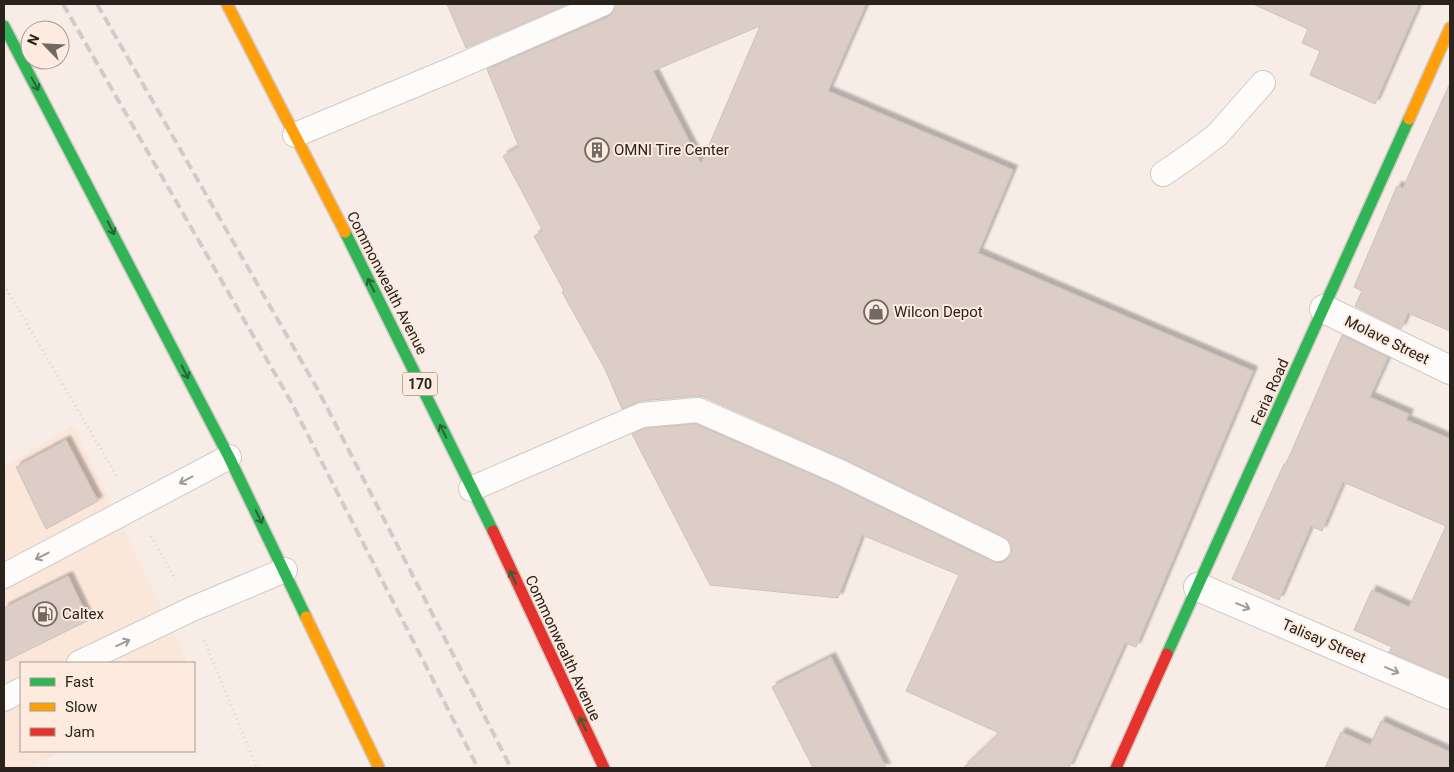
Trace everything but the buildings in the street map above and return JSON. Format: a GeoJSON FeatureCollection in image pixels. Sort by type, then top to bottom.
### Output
{"type":"FeatureCollection","features":[{"type":"Feature","properties":{"kind":"main road","name":"Commonwealth Avenue"},"geometry":{"type":"LineString","coordinates":[[227,4],[385,311],[604,768]]}},
{"type":"Feature","properties":{"kind":"main road"},"geometry":{"type":"LineString","coordinates":[[4,26],[229,457],[379,768]]}},
{"type":"Feature","properties":{"kind":"main road","name":"Feria Road"},"geometry":{"type":"LineString","coordinates":[[1116,768],[1450,28]]}},
{"type":"Feature","properties":{"kind":"street","name":"Molave Street"},"geometry":{"type":"LineString","coordinates":[[1324,309],[1450,370]]}},
{"type":"Feature","properties":{"kind":"street","name":"Talisay Street"},"geometry":{"type":"LineString","coordinates":[[1198,587],[1450,695]]}},
{"type":"Feature","properties":{"kind":"lane"},"geometry":{"type":"LineString","coordinates":[[296,135],[453,70],[602,4]]}},
{"type":"Feature","properties":{"kind":"lane"},"geometry":{"type":"LineString","coordinates":[[1163,174],[1217,135],[1263,83]]}},
{"type":"Feature","properties":{"kind":"lane"},"geometry":{"type":"LineString","coordinates":[[471,489],[642,415],[698,410],[840,472],[998,549]]}},
{"type":"Feature","properties":{"kind":"lane"},"geometry":{"type":"LineString","coordinates":[[4,576],[229,457]]}},
{"type":"Feature","properties":{"kind":"lane"},"geometry":{"type":"LineString","coordinates":[[81,662],[192,609],[285,570]]}},
{"type":"Feature","properties":{"kind":"lane"},"geometry":{"type":"LineString","coordinates":[[4,699],[20,691]]}},
{"type":"Feature","properties":{"kind":"shaded area"},"geometry":{"type":"Polygon","coordinates":[[[73,425],[188,662],[20,662],[20,752],[59,752],[30,768],[4,768],[4,467],[73,425]]]}},
{"type":"Feature","properties":{"kind":"railway"},"geometry":{"type":"LineString","coordinates":[[63,4],[290,400],[478,768]]}},
{"type":"Feature","properties":{"kind":"railway"},"geometry":{"type":"LineString","coordinates":[[97,4],[318,390],[511,768]]}},
{"type":"Feature","properties":{"kind":"traffic: fast"},"geometry":{"type":"LineString","coordinates":[[4,26],[229,457],[306,617]]}},
{"type":"Feature","properties":{"kind":"traffic: fast"},"geometry":{"type":"LineString","coordinates":[[1167,654],[1409,119]]}},
{"type":"Feature","properties":{"kind":"traffic: fast"},"geometry":{"type":"LineString","coordinates":[[345,232],[493,531]]}},
{"type":"Feature","properties":{"kind":"traffic: slow"},"geometry":{"type":"LineString","coordinates":[[227,4],[345,232]]}},
{"type":"Feature","properties":{"kind":"traffic: slow"},"geometry":{"type":"LineString","coordinates":[[1409,119],[1450,28]]}},
{"type":"Feature","properties":{"kind":"traffic: slow"},"geometry":{"type":"LineString","coordinates":[[306,617],[379,768]]}},
{"type":"Feature","properties":{"kind":"traffic: jam"},"geometry":{"type":"LineString","coordinates":[[493,531],[604,768]]}},
{"type":"Feature","properties":{"kind":"traffic: jam"},"geometry":{"type":"LineString","coordinates":[[1116,768],[1167,654]]}},
{"type":"Feature","properties":{"kind":"place","name":"OMNI Tire Center"},"geometry":{"type":"Point","coordinates":[597,150]}},
{"type":"Feature","properties":{"kind":"place","name":"Wilcon Depot"},"geometry":{"type":"Point","coordinates":[876,312]}},
{"type":"Feature","properties":{"kind":"place","name":"Caltex"},"geometry":{"type":"Point","coordinates":[45,614]}}]}
